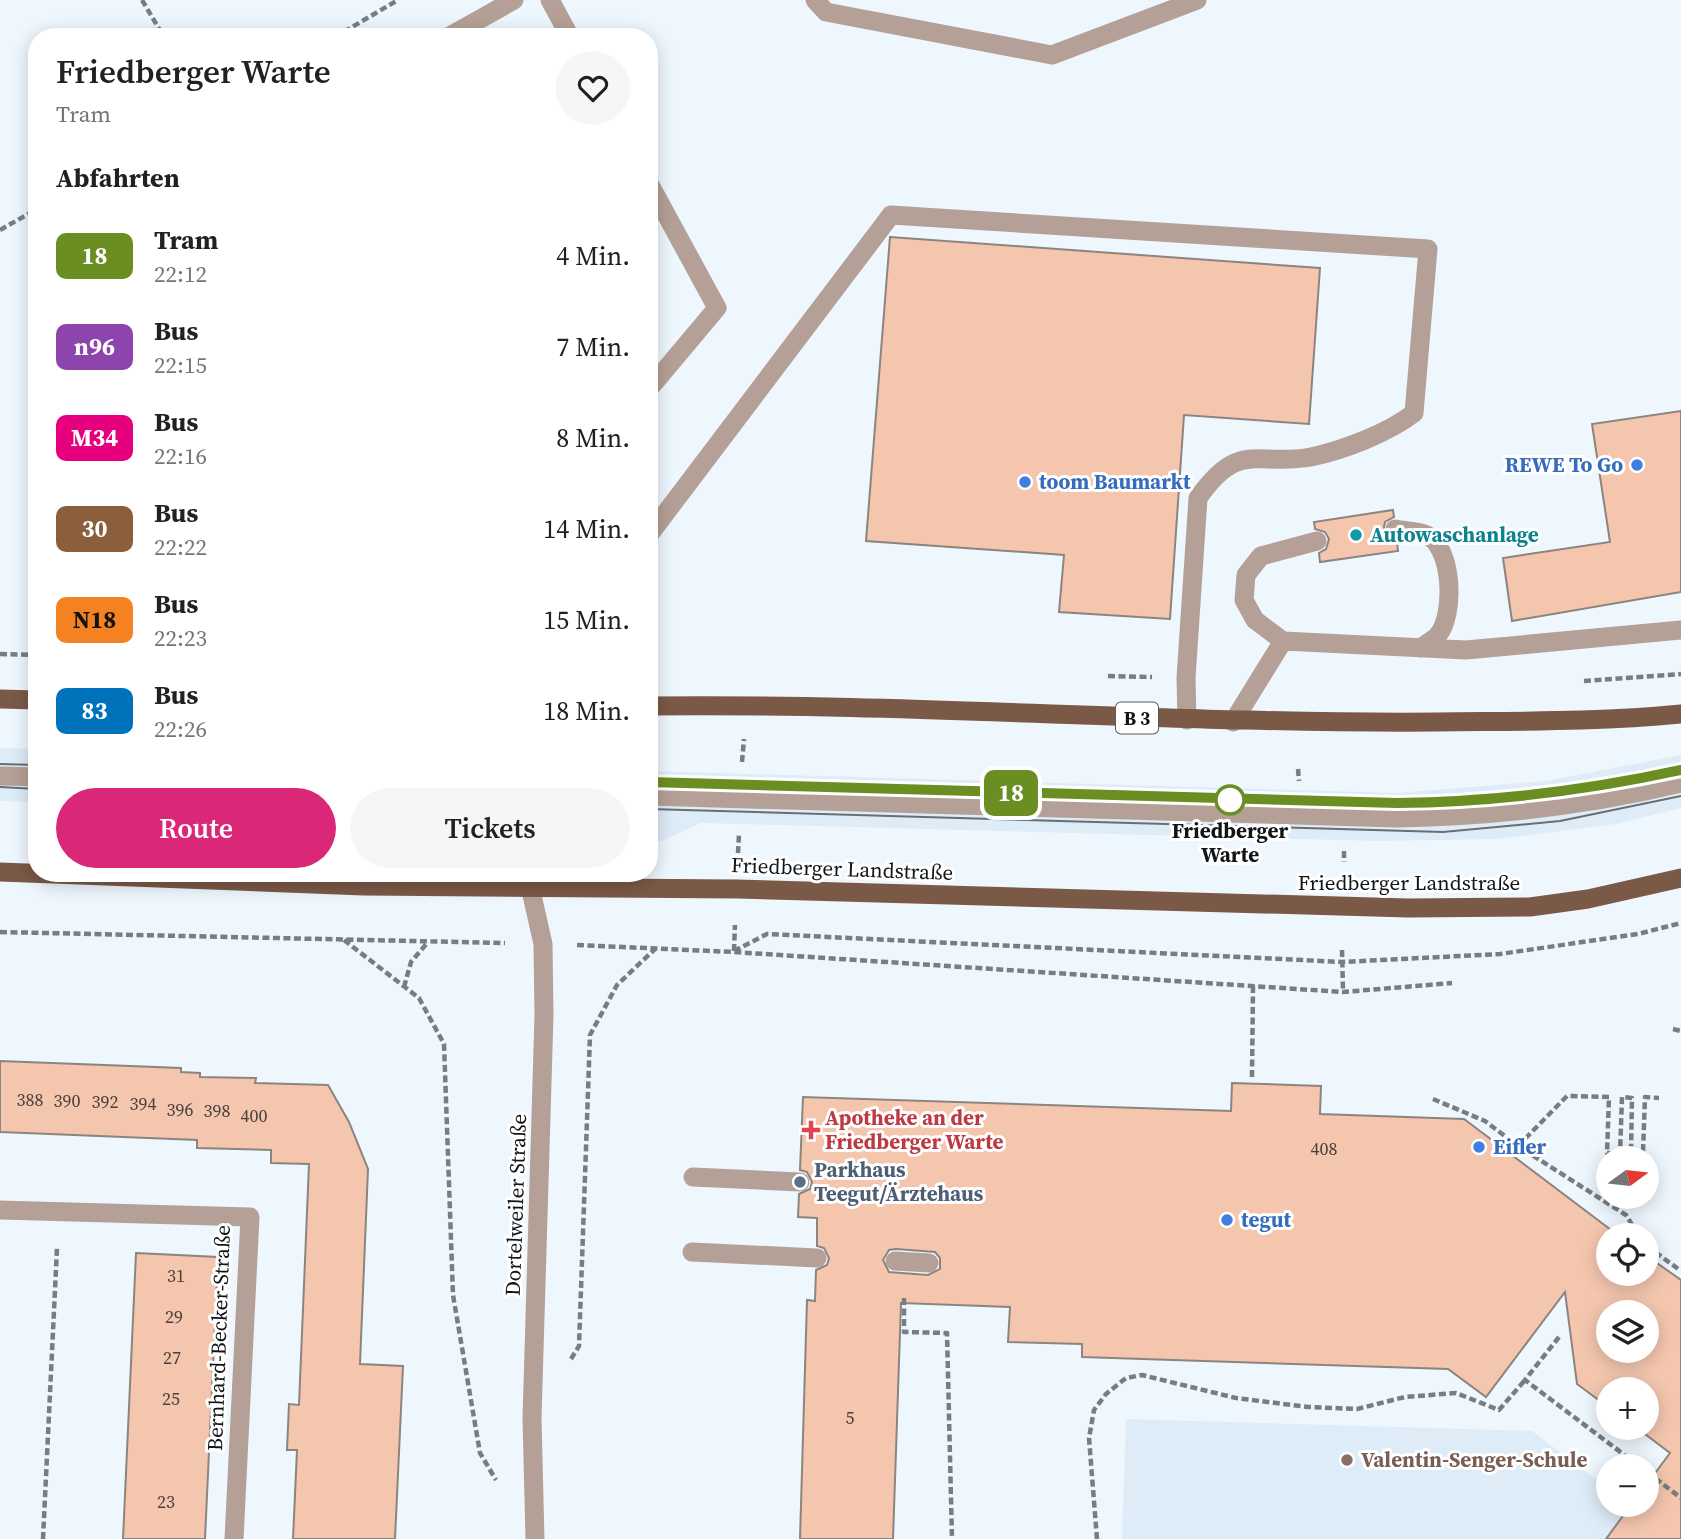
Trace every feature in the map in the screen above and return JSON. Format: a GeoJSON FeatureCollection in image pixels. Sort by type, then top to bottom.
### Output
{"type":"FeatureCollection","features":[{"type":"Feature","properties":{"kind":"main road"},"geometry":{"type":"LineString","coordinates":[[0,699],[28,700]]}},
{"type":"Feature","properties":{"kind":"main road","name":"B 3"},"geometry":{"type":"LineString","coordinates":[[658,706],[745,705],[1233,722],[1624,720],[1681,714]]}},
{"type":"Feature","properties":{"kind":"main road","name":"Friedberger Landstraße"},"geometry":{"type":"LineString","coordinates":[[0,872],[28,873]]}},
{"type":"Feature","properties":{"kind":"main road","name":"Friedberger Landstraße"},"geometry":{"type":"LineString","coordinates":[[580,882],[810,891],[1457,908],[1530,907],[1576,901],[1681,878]]}},
{"type":"Feature","properties":{"kind":"main road","name":"Friedberger Landstraße"},"geometry":{"type":"LineString","coordinates":[[260,882],[364,886],[474,882]]}},
{"type":"Feature","properties":{"kind":"street"},"geometry":{"type":"LineString","coordinates":[[464,28],[514,0]]}},
{"type":"Feature","properties":{"kind":"street"},"geometry":{"type":"LineString","coordinates":[[550,0],[565,28]]}},
{"type":"Feature","properties":{"kind":"street"},"geometry":{"type":"LineString","coordinates":[[815,0],[826,12],[1052,55],[1197,0]]}},
{"type":"Feature","properties":{"kind":"street"},"geometry":{"type":"LineString","coordinates":[[658,200],[717,308],[658,377]]}},
{"type":"Feature","properties":{"kind":"street"},"geometry":{"type":"LineString","coordinates":[[658,523],[891,215],[1428,249],[1414,413],[1393,429],[1311,457],[1244,457],[1213,477],[1198,498],[1186,678],[1187,720]]}},
{"type":"Feature","properties":{"kind":"street"},"geometry":{"type":"LineString","coordinates":[[1395,529],[1428,535],[1442,551],[1448,578],[1448,611],[1438,635],[1420,648]]}},
{"type":"Feature","properties":{"kind":"street"},"geometry":{"type":"LineString","coordinates":[[1317,541],[1261,556],[1246,575],[1244,600],[1255,620],[1283,641],[1466,650],[1681,630]]}},
{"type":"Feature","properties":{"kind":"street"},"geometry":{"type":"LineString","coordinates":[[1233,722],[1283,641]]}},
{"type":"Feature","properties":{"kind":"street"},"geometry":{"type":"LineString","coordinates":[[0,776],[28,777]]}},
{"type":"Feature","properties":{"kind":"street"},"geometry":{"type":"LineString","coordinates":[[658,796],[1397,818],[1497,814],[1558,807],[1681,783]]}},
{"type":"Feature","properties":{"kind":"street","name":"Dortelweiler Straße"},"geometry":{"type":"LineString","coordinates":[[529,882],[543,944],[544,1015],[532,1418],[535,1539]]}},
{"type":"Feature","properties":{"kind":"street"},"geometry":{"type":"LineString","coordinates":[[693,1177],[800,1182]]}},
{"type":"Feature","properties":{"kind":"street","name":"Bernhard-Becker-Straße"},"geometry":{"type":"LineString","coordinates":[[0,1210],[250,1217],[234,1539]]}},
{"type":"Feature","properties":{"kind":"street"},"geometry":{"type":"LineString","coordinates":[[692,1252],[817,1258]]}},
{"type":"Feature","properties":{"kind":"street"},"geometry":{"type":"LineString","coordinates":[[899,1261],[929,1263]]}},
{"type":"Feature","properties":{"kind":"path"},"geometry":{"type":"LineString","coordinates":[[142,0],[159,28]]}},
{"type":"Feature","properties":{"kind":"path"},"geometry":{"type":"LineString","coordinates":[[350,28],[398,0]]}},
{"type":"Feature","properties":{"kind":"path"},"geometry":{"type":"LineString","coordinates":[[0,230],[28,214]]}},
{"type":"Feature","properties":{"kind":"path"},"geometry":{"type":"LineString","coordinates":[[0,654],[28,655]]}},
{"type":"Feature","properties":{"kind":"path"},"geometry":{"type":"LineString","coordinates":[[734,952],[735,918]]}},
{"type":"Feature","properties":{"kind":"path"},"geometry":{"type":"LineString","coordinates":[[734,952],[768,934],[1342,962],[1500,954],[1638,934],[1681,923]]}},
{"type":"Feature","properties":{"kind":"path"},"geometry":{"type":"LineString","coordinates":[[0,932],[429,942],[411,962],[404,987]]}},
{"type":"Feature","properties":{"kind":"path"},"geometry":{"type":"LineString","coordinates":[[344,940],[419,998],[444,1044],[453,1295],[480,1452],[498,1485]]}},
{"type":"Feature","properties":{"kind":"path"},"geometry":{"type":"LineString","coordinates":[[566,1367],[579,1346],[590,1035],[617,985],[655,948]]}},
{"type":"Feature","properties":{"kind":"path"},"geometry":{"type":"LineString","coordinates":[[1342,950],[1343,992]]}},
{"type":"Feature","properties":{"kind":"path"},"geometry":{"type":"LineString","coordinates":[[734,952],[1343,992],[1452,983]]}},
{"type":"Feature","properties":{"kind":"path"},"geometry":{"type":"LineString","coordinates":[[1252,1077],[1253,986]]}},
{"type":"Feature","properties":{"kind":"path"},"geometry":{"type":"LineString","coordinates":[[1673,1029],[1681,1031]]}},
{"type":"Feature","properties":{"kind":"path"},"geometry":{"type":"LineString","coordinates":[[1518,1146],[1567,1096],[1609,1097],[1608,1153],[1620,1154],[1622,1097],[1632,1098],[1631,1152],[1643,1152],[1645,1097],[1659,1098]]}},
{"type":"Feature","properties":{"kind":"path"},"geometry":{"type":"LineString","coordinates":[[1433,1099],[1485,1121],[1518,1146],[1626,1215],[1631,1223]]}},
{"type":"Feature","properties":{"kind":"path"},"geometry":{"type":"LineString","coordinates":[[43,1539],[58,1212]]}},
{"type":"Feature","properties":{"kind":"path"},"geometry":{"type":"LineString","coordinates":[[1659,1254],[1681,1271]]}},
{"type":"Feature","properties":{"kind":"path"},"geometry":{"type":"LineString","coordinates":[[899,1261],[904,1332],[947,1333],[952,1539]]}},
{"type":"Feature","properties":{"kind":"path"},"geometry":{"type":"LineString","coordinates":[[1097,1539],[1089,1446],[1090,1422],[1094,1410],[1126,1378],[1142,1375],[1236,1398],[1332,1409],[1357,1409],[1405,1397],[1456,1392],[1499,1410],[1559,1337]]}},
{"type":"Feature","properties":{"kind":"path"},"geometry":{"type":"LineString","coordinates":[[1525,1380],[1623,1454]]}},
{"type":"Feature","properties":{"kind":"path"},"geometry":{"type":"LineString","coordinates":[[1659,1481],[1681,1498]]}},
{"type":"Feature","properties":{"kind":"shaded area"},"geometry":{"type":"Polygon","coordinates":[[[0,748],[28,749],[28,802],[0,801],[0,748]]]}},
{"type":"Feature","properties":{"kind":"shaded area"},"geometry":{"type":"Polygon","coordinates":[[[1681,755],[1681,808],[1616,824],[1498,839],[1377,841],[701,823],[658,841],[658,771],[1397,793],[1546,781],[1681,755]]]}},
{"type":"Feature","properties":{"kind":"shaded area","name":"Valentin-Senger-Schule"},"geometry":{"type":"Polygon","coordinates":[[[1126,1419],[1532,1431],[1596,1479],[1596,1517],[1646,1517],[1676,1539],[1122,1539],[1126,1419]]]}},
{"type":"Feature","properties":{"kind":"building","name":"toom Baumarkt"},"geometry":{"type":"Polygon","coordinates":[[[890,237],[1320,268],[1309,424],[1184,415],[1170,619],[1059,612],[1064,555],[866,541],[890,237]]]}},
{"type":"Feature","properties":{"kind":"building"},"geometry":{"type":"Polygon","coordinates":[[[1681,411],[1681,592],[1512,621],[1503,558],[1610,542],[1592,424],[1681,411]]]}},
{"type":"Feature","properties":{"kind":"building","name":"Autowaschanlage"},"geometry":{"type":"Polygon","coordinates":[[[1393,510],[1394,517],[1385,522],[1383,533],[1388,539],[1397,542],[1398,551],[1320,562],[1319,553],[1326,549],[1329,539],[1325,532],[1315,529],[1314,522],[1393,510]]]}},
{"type":"Feature","properties":{"kind":"building"},"geometry":{"type":"Polygon","coordinates":[[[0,1061],[181,1068],[181,1072],[200,1073],[200,1077],[256,1078],[255,1083],[328,1085],[349,1122],[368,1169],[360,1364],[403,1366],[395,1539],[293,1539],[297,1450],[287,1450],[289,1404],[299,1405],[309,1164],[271,1163],[271,1150],[197,1148],[197,1140],[0,1132],[0,1061]]]}},
{"type":"Feature","properties":{"kind":"building"},"geometry":{"type":"Polygon","coordinates":[[[1232,1083],[1321,1086],[1320,1114],[1464,1119],[1602,1223],[1596,1223],[1596,1286],[1659,1286],[1659,1264],[1681,1280],[1681,1539],[1606,1539],[1622,1517],[1659,1517],[1659,1468],[1670,1453],[1653,1440],[1659,1440],[1659,1377],[1596,1377],[1596,1398],[1577,1384],[1565,1292],[1486,1397],[1448,1369],[1082,1357],[1082,1344],[1008,1342],[1010,1307],[901,1303],[893,1539],[800,1539],[807,1300],[815,1301],[816,1270],[827,1265],[829,1258],[824,1248],[817,1246],[817,1218],[798,1217],[799,1194],[810,1189],[812,1182],[807,1172],[800,1170],[803,1097],[1231,1111],[1232,1083]],[[889,1250],[883,1260],[889,1272],[928,1275],[940,1269],[940,1258],[935,1252],[889,1250]]]}},
{"type":"Feature","properties":{"kind":"building"},"geometry":{"type":"Polygon","coordinates":[[[136,1253],[218,1257],[205,1539],[123,1539],[136,1253]]]}},
{"type":"Feature","properties":{"kind":"tram line"},"geometry":{"type":"LineString","coordinates":[[0,764],[28,765]]}},
{"type":"Feature","properties":{"kind":"tram line"},"geometry":{"type":"LineString","coordinates":[[658,782],[1397,803],[1540,794],[1681,770]]}},
{"type":"Feature","properties":{"kind":"tram line","name":"18"},"geometry":{"type":"LineString","coordinates":[[658,782],[1325,803],[1443,803],[1555,795],[1681,770]]}},
{"type":"Feature","properties":{"kind":"tram line"},"geometry":{"type":"LineString","coordinates":[[0,787],[28,789]]}},
{"type":"Feature","properties":{"kind":"tram line"},"geometry":{"type":"LineString","coordinates":[[658,809],[1443,832],[1560,821],[1681,796]]}},
{"type":"Feature","properties":{"kind":"place","name":"REWE To Go"},"geometry":{"type":"Point","coordinates":[1637,465]}},
{"type":"Feature","properties":{"kind":"place","name":"toom Baumarkt"},"geometry":{"type":"Point","coordinates":[1025,482]}},
{"type":"Feature","properties":{"kind":"place","name":"Autowaschanlage"},"geometry":{"type":"Point","coordinates":[1356,535]}},
{"type":"Feature","properties":{"kind":"place","name":"Friedberger Warte"},"geometry":{"type":"Point","coordinates":[1230,800]}},
{"type":"Feature","properties":{"kind":"place","name":"Apotheke an der Friedberger Warte"},"geometry":{"type":"Point","coordinates":[811,1130]}},
{"type":"Feature","properties":{"kind":"place","name":"Eifler"},"geometry":{"type":"Point","coordinates":[1479,1147]}},
{"type":"Feature","properties":{"kind":"place","name":"Parkhaus Teegut/Ärztehaus"},"geometry":{"type":"Point","coordinates":[800,1182]}},
{"type":"Feature","properties":{"kind":"place","name":"tegut"},"geometry":{"type":"Point","coordinates":[1227,1220]}},
{"type":"Feature","properties":{"kind":"place","name":"Valentin-Senger-Schule"},"geometry":{"type":"Point","coordinates":[1347,1460]}}]}
